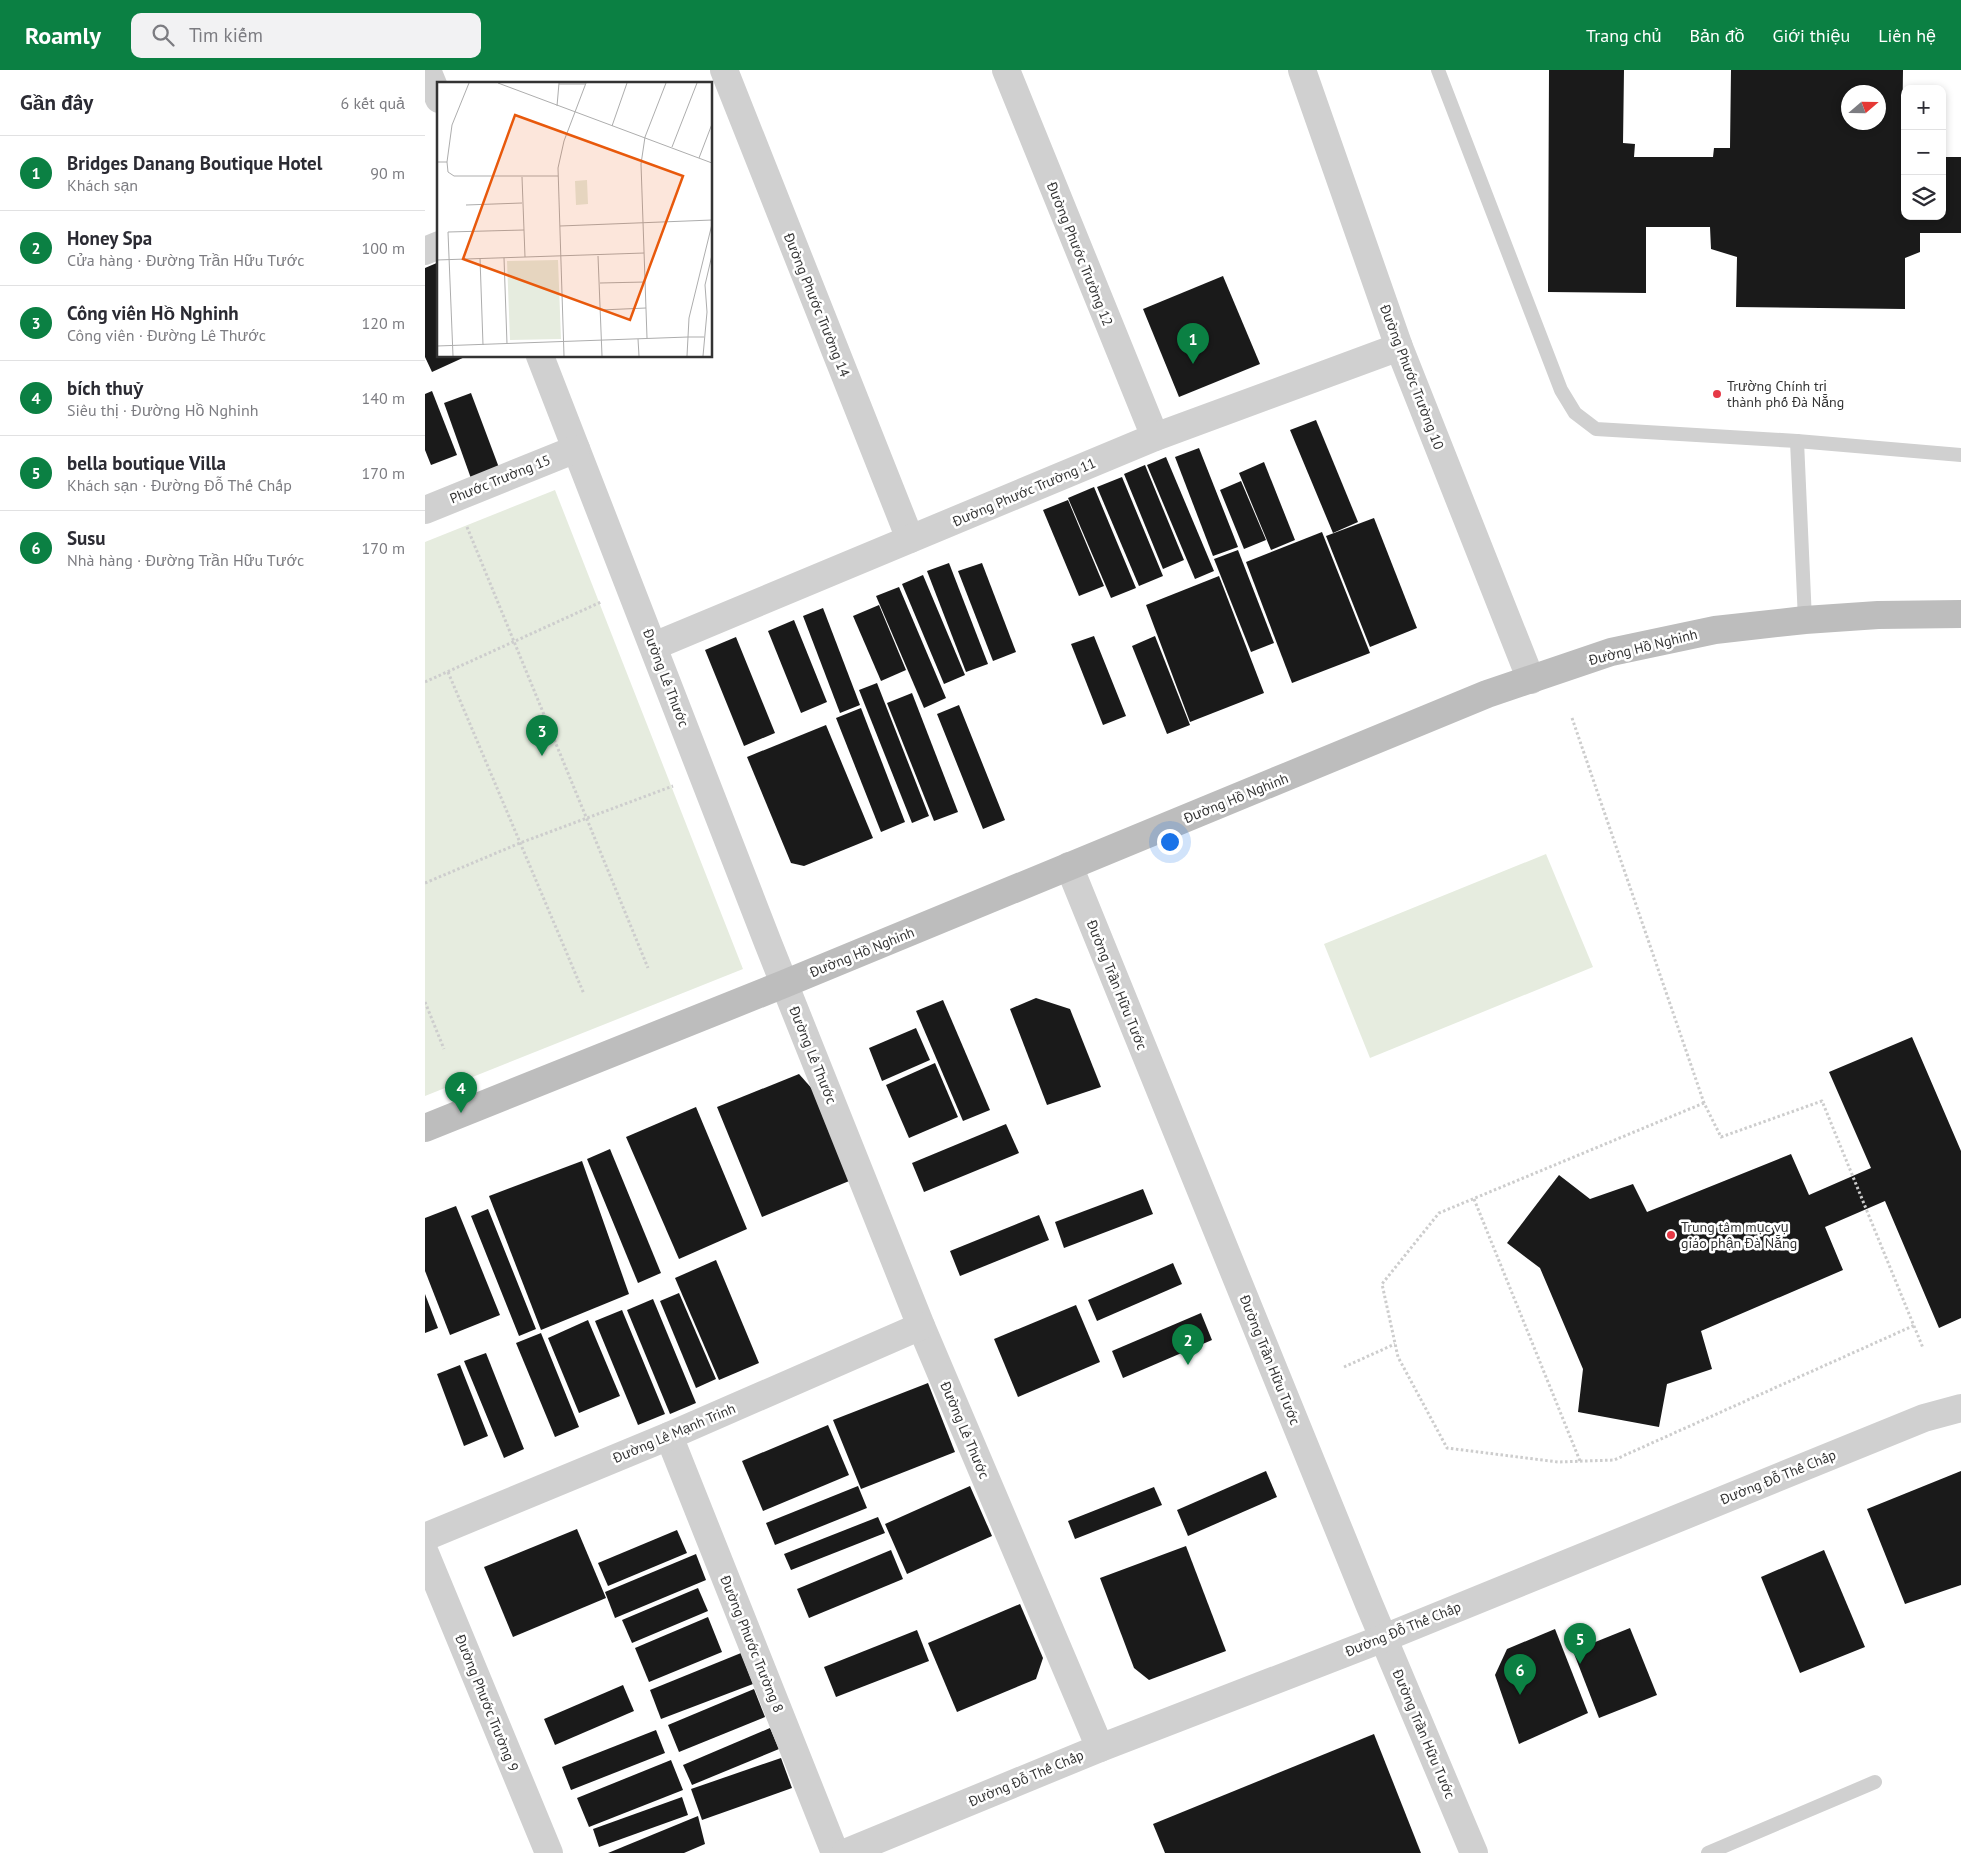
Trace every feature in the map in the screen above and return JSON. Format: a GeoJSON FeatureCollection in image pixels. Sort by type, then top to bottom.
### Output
{"type":"FeatureCollection","features":[{"type":"Feature","properties":{"kind":"street"},"geometry":{"type":"LineString","coordinates":[[427,70],[437,94]]}},
{"type":"Feature","properties":{"kind":"street","name":"Đường Phước Trường 14"},"geometry":{"type":"LineString","coordinates":[[723,70],[910,539]]}},
{"type":"Feature","properties":{"kind":"street","name":"Đường Phước Trường 12"},"geometry":{"type":"LineString","coordinates":[[1006,70],[1155,437]]}},
{"type":"Feature","properties":{"kind":"street","name":"Đường Phước Trường 10"},"geometry":{"type":"LineString","coordinates":[[1303,70],[1399,348],[1531,680]]}},
{"type":"Feature","properties":{"kind":"street"},"geometry":{"type":"LineString","coordinates":[[425,251],[437,247]]}},
{"type":"Feature","properties":{"kind":"street","name":"Đường Phước Trường 11"},"geometry":{"type":"LineString","coordinates":[[654,646],[1155,437],[1399,348]]}},
{"type":"Feature","properties":{"kind":"street","name":"Đường Lê Thước"},"geometry":{"type":"LineString","coordinates":[[542,358],[784,984],[921,1326],[1100,1748]]}},
{"type":"Feature","properties":{"kind":"street","name":"Phước Trường 15"},"geometry":{"type":"LineString","coordinates":[[425,510],[576,449]]}},
{"type":"Feature","properties":{"kind":"street","name":"Đường Hồ Nghinh"},"geometry":{"type":"LineString","coordinates":[[425,1128],[784,984],[1487,694],[1611,652],[1715,630],[1805,620],[1878,615],[1961,614]]}},
{"type":"Feature","properties":{"kind":"street","name":"Đường Trần Hữu Tước"},"geometry":{"type":"LineString","coordinates":[[1069,866],[1384,1638],[1474,1853]]}},
{"type":"Feature","properties":{"kind":"street","name":"Đường Lê Mạnh Trinh"},"geometry":{"type":"LineString","coordinates":[[425,1537],[669,1436],[921,1326]]}},
{"type":"Feature","properties":{"kind":"street","name":"Đường Đỗ Thế Chấp"},"geometry":{"type":"LineString","coordinates":[[845,1853],[1100,1748],[1384,1638],[1923,1418],[1961,1408]]}},
{"type":"Feature","properties":{"kind":"street","name":"Đường Phước Trường 8"},"geometry":{"type":"LineString","coordinates":[[669,1436],[835,1853]]}},
{"type":"Feature","properties":{"kind":"street","name":"Đường Phước Trường 9"},"geometry":{"type":"LineString","coordinates":[[425,1552],[549,1853]]}},
{"type":"Feature","properties":{"kind":"lane"},"geometry":{"type":"LineString","coordinates":[[1438,70],[1561,390],[1575,413],[1596,429],[1797,441],[1961,455]]}},
{"type":"Feature","properties":{"kind":"lane"},"geometry":{"type":"LineString","coordinates":[[1797,441],[1805,620]]}},
{"type":"Feature","properties":{"kind":"lane"},"geometry":{"type":"LineString","coordinates":[[1707,1853],[1875,1782]]}},
{"type":"Feature","properties":{"kind":"path"},"geometry":{"type":"LineString","coordinates":[[455,498],[648,968]]}},
{"type":"Feature","properties":{"kind":"path"},"geometry":{"type":"LineString","coordinates":[[425,682],[606,599]]}},
{"type":"Feature","properties":{"kind":"path"},"geometry":{"type":"LineString","coordinates":[[448,672],[584,994]]}},
{"type":"Feature","properties":{"kind":"path"},"geometry":{"type":"LineString","coordinates":[[1572,718],[1704,1104],[1721,1137],[1822,1101],[1923,1348]]}},
{"type":"Feature","properties":{"kind":"path"},"geometry":{"type":"LineString","coordinates":[[425,883],[520,843],[681,784]]}},
{"type":"Feature","properties":{"kind":"path"},"geometry":{"type":"LineString","coordinates":[[425,1002],[444,1049]]}},
{"type":"Feature","properties":{"kind":"path"},"geometry":{"type":"LineString","coordinates":[[1704,1104],[1439,1213],[1382,1284],[1398,1357],[1447,1448],[1558,1462],[1614,1460],[1915,1325]]}},
{"type":"Feature","properties":{"kind":"path"},"geometry":{"type":"LineString","coordinates":[[1474,1199],[1580,1461]]}},
{"type":"Feature","properties":{"kind":"path"},"geometry":{"type":"LineString","coordinates":[[1344,1367],[1395,1344]]}},
{"type":"Feature","properties":{"kind":"shaded area"},"geometry":{"type":"Polygon","coordinates":[[[555,490],[743,969],[425,1096],[425,542],[555,490]]]}},
{"type":"Feature","properties":{"kind":"shaded area"},"geometry":{"type":"Polygon","coordinates":[[[1546,854],[1593,967],[1370,1058],[1324,944],[1546,854]]]}},
{"type":"Feature","properties":{"kind":"building"},"geometry":{"type":"Polygon","coordinates":[[[1549,70],[1624,70],[1623,143],[1635,144],[1634,157],[1713,157],[1714,148],[1730,148],[1731,70],[1903,70],[1903,85],[1901,85],[1901,220],[1946,220],[1946,157],[1961,157],[1961,233],[1920,233],[1920,252],[1905,258],[1905,309],[1736,307],[1737,257],[1711,249],[1710,227],[1646,227],[1646,293],[1548,292],[1549,70]]]}},
{"type":"Feature","properties":{"kind":"building"},"geometry":{"type":"Polygon","coordinates":[[[437,263],[437,358],[463,358],[432,372],[425,357],[425,268],[437,263]]]}},
{"type":"Feature","properties":{"kind":"building"},"geometry":{"type":"Polygon","coordinates":[[[1223,276],[1260,364],[1179,397],[1143,309],[1223,276]]]}},
{"type":"Feature","properties":{"kind":"building"},"geometry":{"type":"Polygon","coordinates":[[[432,391],[457,455],[431,465],[425,450],[425,394],[432,391]]]}},
{"type":"Feature","properties":{"kind":"building"},"geometry":{"type":"Polygon","coordinates":[[[471,393],[501,473],[473,484],[444,403],[471,393]]]}},
{"type":"Feature","properties":{"kind":"building"},"geometry":{"type":"Polygon","coordinates":[[[1316,420],[1358,522],[1333,533],[1290,430],[1316,420]]]}},
{"type":"Feature","properties":{"kind":"building"},"geometry":{"type":"Polygon","coordinates":[[[1199,448],[1238,547],[1213,556],[1175,457],[1199,448]]]}},
{"type":"Feature","properties":{"kind":"building"},"geometry":{"type":"Polygon","coordinates":[[[1166,457],[1214,571],[1195,579],[1147,465],[1166,457]]]}},
{"type":"Feature","properties":{"kind":"building"},"geometry":{"type":"Polygon","coordinates":[[[1264,462],[1295,540],[1271,550],[1239,473],[1264,462]]]}},
{"type":"Feature","properties":{"kind":"building"},"geometry":{"type":"Polygon","coordinates":[[[1145,465],[1184,560],[1163,569],[1124,474],[1145,465]]]}},
{"type":"Feature","properties":{"kind":"building"},"geometry":{"type":"Polygon","coordinates":[[[1122,477],[1163,576],[1139,586],[1097,487],[1122,477]]]}},
{"type":"Feature","properties":{"kind":"building"},"geometry":{"type":"Polygon","coordinates":[[[1241,481],[1266,540],[1244,549],[1220,490],[1241,481]]]}},
{"type":"Feature","properties":{"kind":"building"},"geometry":{"type":"Polygon","coordinates":[[[1094,487],[1136,588],[1111,598],[1068,498],[1094,487]]]}},
{"type":"Feature","properties":{"kind":"building"},"geometry":{"type":"Polygon","coordinates":[[[1068,500],[1104,586],[1079,596],[1043,510],[1068,500]]]}},
{"type":"Feature","properties":{"kind":"building"},"geometry":{"type":"Polygon","coordinates":[[[1374,518],[1417,628],[1370,647],[1326,536],[1374,518]]]}},
{"type":"Feature","properties":{"kind":"building"},"geometry":{"type":"Polygon","coordinates":[[[1322,532],[1370,653],[1292,683],[1246,562],[1322,532]]]}},
{"type":"Feature","properties":{"kind":"building"},"geometry":{"type":"Polygon","coordinates":[[[1238,550],[1274,643],[1251,652],[1214,559],[1238,550]]]}},
{"type":"Feature","properties":{"kind":"building"},"geometry":{"type":"Polygon","coordinates":[[[949,563],[988,664],[966,672],[927,571],[949,563]]]}},
{"type":"Feature","properties":{"kind":"building"},"geometry":{"type":"Polygon","coordinates":[[[982,563],[1016,652],[993,661],[958,571],[982,563]]]}},
{"type":"Feature","properties":{"kind":"building"},"geometry":{"type":"Polygon","coordinates":[[[923,575],[965,675],[944,684],[902,584],[923,575]]]}},
{"type":"Feature","properties":{"kind":"building"},"geometry":{"type":"Polygon","coordinates":[[[1219,576],[1264,693],[1190,722],[1146,605],[1219,576]]]}},
{"type":"Feature","properties":{"kind":"building"},"geometry":{"type":"Polygon","coordinates":[[[899,587],[946,698],[924,708],[876,596],[899,587]]]}},
{"type":"Feature","properties":{"kind":"building"},"geometry":{"type":"Polygon","coordinates":[[[879,605],[906,670],[881,681],[853,616],[879,605]]]}},
{"type":"Feature","properties":{"kind":"building"},"geometry":{"type":"Polygon","coordinates":[[[823,608],[860,705],[840,713],[803,616],[823,608]]]}},
{"type":"Feature","properties":{"kind":"building"},"geometry":{"type":"Polygon","coordinates":[[[794,620],[827,702],[801,713],[768,631],[794,620]]]}},
{"type":"Feature","properties":{"kind":"building"},"geometry":{"type":"Polygon","coordinates":[[[1094,636],[1126,716],[1103,725],[1071,644],[1094,636]]]}},
{"type":"Feature","properties":{"kind":"building"},"geometry":{"type":"Polygon","coordinates":[[[1155,636],[1190,725],[1167,734],[1132,646],[1155,636]]]}},
{"type":"Feature","properties":{"kind":"building"},"geometry":{"type":"Polygon","coordinates":[[[736,637],[775,733],[744,746],[705,650],[736,637]]]}},
{"type":"Feature","properties":{"kind":"building"},"geometry":{"type":"Polygon","coordinates":[[[877,683],[929,816],[912,823],[859,690],[877,683]]]}},
{"type":"Feature","properties":{"kind":"building"},"geometry":{"type":"Polygon","coordinates":[[[912,693],[958,812],[934,821],[887,703],[912,693]]]}},
{"type":"Feature","properties":{"kind":"building"},"geometry":{"type":"Polygon","coordinates":[[[959,705],[1005,820],[983,829],[937,714],[959,705]]]}},
{"type":"Feature","properties":{"kind":"building"},"geometry":{"type":"Polygon","coordinates":[[[861,708],[905,822],[881,832],[836,718],[861,708]]]}},
{"type":"Feature","properties":{"kind":"building"},"geometry":{"type":"Polygon","coordinates":[[[826,725],[873,838],[804,866],[791,863],[747,757],[826,725]]]}},
{"type":"Feature","properties":{"kind":"building"},"geometry":{"type":"Polygon","coordinates":[[[1036,998],[1070,1009],[1101,1087],[1047,1105],[1010,1009],[1036,998]]]}},
{"type":"Feature","properties":{"kind":"building"},"geometry":{"type":"Polygon","coordinates":[[[943,1000],[990,1110],[963,1121],[916,1011],[943,1000]]]}},
{"type":"Feature","properties":{"kind":"building"},"geometry":{"type":"Polygon","coordinates":[[[916,1028],[930,1060],[882,1081],[869,1048],[916,1028]]]}},
{"type":"Feature","properties":{"kind":"building","name":"Trung tâm mục vụ giáo phận Đà Nẵng"},"geometry":{"type":"Polygon","coordinates":[[[1912,1037],[1961,1151],[1961,1318],[1939,1328],[1885,1201],[1825,1227],[1843,1270],[1701,1331],[1712,1369],[1667,1384],[1659,1427],[1578,1412],[1583,1369],[1540,1268],[1507,1243],[1559,1175],[1590,1199],[1633,1184],[1647,1212],[1791,1154],[1809,1195],[1871,1168],[1829,1072],[1912,1037]]]}},
{"type":"Feature","properties":{"kind":"building"},"geometry":{"type":"Polygon","coordinates":[[[935,1063],[958,1117],[909,1138],[886,1085],[935,1063]]]}},
{"type":"Feature","properties":{"kind":"building"},"geometry":{"type":"Polygon","coordinates":[[[799,1074],[822,1100],[854,1179],[762,1217],[717,1107],[799,1074]]]}},
{"type":"Feature","properties":{"kind":"building"},"geometry":{"type":"Polygon","coordinates":[[[696,1107],[747,1229],[679,1259],[626,1137],[696,1107]]]}},
{"type":"Feature","properties":{"kind":"building"},"geometry":{"type":"Polygon","coordinates":[[[1006,1124],[1019,1153],[924,1192],[912,1163],[1006,1124]]]}},
{"type":"Feature","properties":{"kind":"building"},"geometry":{"type":"Polygon","coordinates":[[[610,1149],[661,1273],[638,1283],[587,1159],[610,1149]]]}},
{"type":"Feature","properties":{"kind":"building"},"geometry":{"type":"Polygon","coordinates":[[[582,1161],[629,1294],[541,1330],[489,1196],[582,1161]]]}},
{"type":"Feature","properties":{"kind":"building"},"geometry":{"type":"Polygon","coordinates":[[[1143,1189],[1153,1214],[1064,1248],[1055,1222],[1143,1189]]]}},
{"type":"Feature","properties":{"kind":"building"},"geometry":{"type":"Polygon","coordinates":[[[456,1206],[500,1315],[450,1335],[425,1271],[425,1218],[456,1206]]]}},
{"type":"Feature","properties":{"kind":"building"},"geometry":{"type":"Polygon","coordinates":[[[488,1209],[536,1329],[519,1336],[471,1216],[488,1209]]]}},
{"type":"Feature","properties":{"kind":"building"},"geometry":{"type":"Polygon","coordinates":[[[1039,1215],[1049,1240],[960,1276],[950,1251],[1039,1215]]]}},
{"type":"Feature","properties":{"kind":"building"},"geometry":{"type":"Polygon","coordinates":[[[716,1260],[759,1363],[719,1380],[675,1278],[716,1260]]]}},
{"type":"Feature","properties":{"kind":"building"},"geometry":{"type":"Polygon","coordinates":[[[1173,1263],[1182,1284],[1097,1321],[1088,1300],[1173,1263]]]}},
{"type":"Feature","properties":{"kind":"building"},"geometry":{"type":"Polygon","coordinates":[[[679,1293],[716,1379],[696,1388],[660,1301],[679,1293]]]}},
{"type":"Feature","properties":{"kind":"building"},"geometry":{"type":"Polygon","coordinates":[[[425,1294],[438,1328],[425,1333],[425,1294]]]}},
{"type":"Feature","properties":{"kind":"building"},"geometry":{"type":"Polygon","coordinates":[[[653,1299],[696,1403],[670,1414],[627,1310],[653,1299]]]}},
{"type":"Feature","properties":{"kind":"building"},"geometry":{"type":"Polygon","coordinates":[[[1076,1305],[1100,1362],[1018,1397],[994,1339],[1076,1305]]]}},
{"type":"Feature","properties":{"kind":"building"},"geometry":{"type":"Polygon","coordinates":[[[622,1310],[665,1414],[638,1425],[595,1321],[622,1310]]]}},
{"type":"Feature","properties":{"kind":"building"},"geometry":{"type":"Polygon","coordinates":[[[1201,1313],[1212,1340],[1123,1378],[1112,1351],[1201,1313]]]}},
{"type":"Feature","properties":{"kind":"building"},"geometry":{"type":"Polygon","coordinates":[[[588,1320],[620,1396],[579,1413],[548,1338],[588,1320]]]}},
{"type":"Feature","properties":{"kind":"building"},"geometry":{"type":"Polygon","coordinates":[[[541,1333],[579,1427],[555,1437],[516,1343],[541,1333]]]}},
{"type":"Feature","properties":{"kind":"building"},"geometry":{"type":"Polygon","coordinates":[[[486,1353],[524,1449],[504,1458],[464,1361],[486,1353]]]}},
{"type":"Feature","properties":{"kind":"building"},"geometry":{"type":"Polygon","coordinates":[[[460,1365],[488,1436],[464,1446],[437,1374],[460,1365]]]}},
{"type":"Feature","properties":{"kind":"building"},"geometry":{"type":"Polygon","coordinates":[[[928,1383],[955,1452],[861,1489],[833,1420],[928,1383]]]}},
{"type":"Feature","properties":{"kind":"building"},"geometry":{"type":"Polygon","coordinates":[[[828,1425],[849,1475],[763,1511],[742,1461],[828,1425]]]}},
{"type":"Feature","properties":{"kind":"building"},"geometry":{"type":"Polygon","coordinates":[[[1266,1471],[1277,1497],[1188,1536],[1177,1510],[1266,1471]]]}},
{"type":"Feature","properties":{"kind":"building"},"geometry":{"type":"Polygon","coordinates":[[[1961,1471],[1961,1585],[1905,1604],[1867,1509],[1961,1471]]]}},
{"type":"Feature","properties":{"kind":"building"},"geometry":{"type":"Polygon","coordinates":[[[858,1486],[867,1508],[775,1545],[766,1523],[858,1486]]]}},
{"type":"Feature","properties":{"kind":"building"},"geometry":{"type":"Polygon","coordinates":[[[970,1486],[992,1536],[907,1574],[885,1524],[970,1486]]]}},
{"type":"Feature","properties":{"kind":"building"},"geometry":{"type":"Polygon","coordinates":[[[1154,1487],[1162,1505],[1075,1539],[1068,1521],[1154,1487]]]}},
{"type":"Feature","properties":{"kind":"building"},"geometry":{"type":"Polygon","coordinates":[[[878,1517],[885,1533],[791,1570],[784,1554],[878,1517]]]}},
{"type":"Feature","properties":{"kind":"building"},"geometry":{"type":"Polygon","coordinates":[[[577,1529],[606,1598],[513,1637],[484,1567],[577,1529]]]}},
{"type":"Feature","properties":{"kind":"building"},"geometry":{"type":"Polygon","coordinates":[[[677,1530],[687,1553],[608,1586],[598,1563],[677,1530]]]}},
{"type":"Feature","properties":{"kind":"building"},"geometry":{"type":"Polygon","coordinates":[[[1186,1546],[1226,1651],[1149,1680],[1134,1668],[1100,1578],[1186,1546]]]}},
{"type":"Feature","properties":{"kind":"building"},"geometry":{"type":"Polygon","coordinates":[[[891,1550],[903,1579],[809,1618],[797,1589],[891,1550]]]}},
{"type":"Feature","properties":{"kind":"building"},"geometry":{"type":"Polygon","coordinates":[[[1824,1550],[1865,1647],[1800,1673],[1761,1577],[1824,1550]]]}},
{"type":"Feature","properties":{"kind":"building"},"geometry":{"type":"Polygon","coordinates":[[[696,1554],[706,1580],[615,1618],[605,1592],[696,1554]]]}},
{"type":"Feature","properties":{"kind":"building"},"geometry":{"type":"Polygon","coordinates":[[[698,1588],[708,1611],[632,1643],[622,1620],[698,1588]]]}},
{"type":"Feature","properties":{"kind":"building"},"geometry":{"type":"Polygon","coordinates":[[[1020,1604],[1043,1658],[1036,1679],[957,1712],[928,1643],[1020,1604]]]}},
{"type":"Feature","properties":{"kind":"building"},"geometry":{"type":"Polygon","coordinates":[[[708,1617],[722,1652],[649,1682],[635,1648],[708,1617]]]}},
{"type":"Feature","properties":{"kind":"building"},"geometry":{"type":"Polygon","coordinates":[[[1630,1628],[1657,1695],[1599,1718],[1573,1651],[1630,1628]]]}},
{"type":"Feature","properties":{"kind":"building"},"geometry":{"type":"Polygon","coordinates":[[[1555,1629],[1588,1713],[1519,1744],[1495,1675],[1507,1649],[1555,1629]]]}},
{"type":"Feature","properties":{"kind":"building"},"geometry":{"type":"Polygon","coordinates":[[[917,1630],[929,1661],[836,1697],[824,1667],[917,1630]]]}},
{"type":"Feature","properties":{"kind":"building"},"geometry":{"type":"Polygon","coordinates":[[[741,1653],[753,1684],[661,1719],[650,1690],[741,1653]]]}},
{"type":"Feature","properties":{"kind":"building"},"geometry":{"type":"Polygon","coordinates":[[[623,1685],[634,1711],[555,1745],[544,1719],[623,1685]]]}},
{"type":"Feature","properties":{"kind":"building"},"geometry":{"type":"Polygon","coordinates":[[[754,1689],[765,1717],[679,1752],[668,1725],[754,1689]]]}},
{"type":"Feature","properties":{"kind":"building"},"geometry":{"type":"Polygon","coordinates":[[[770,1728],[779,1749],[692,1785],[683,1765],[770,1728]]]}},
{"type":"Feature","properties":{"kind":"building"},"geometry":{"type":"Polygon","coordinates":[[[656,1730],[665,1753],[571,1790],[562,1767],[656,1730]]]}},
{"type":"Feature","properties":{"kind":"building"},"geometry":{"type":"Polygon","coordinates":[[[1374,1734],[1421,1853],[1165,1853],[1153,1824],[1374,1734]]]}},
{"type":"Feature","properties":{"kind":"building"},"geometry":{"type":"Polygon","coordinates":[[[781,1758],[792,1788],[702,1820],[691,1789],[781,1758]]]}},
{"type":"Feature","properties":{"kind":"building"},"geometry":{"type":"Polygon","coordinates":[[[671,1760],[683,1790],[589,1827],[577,1798],[671,1760]]]}},
{"type":"Feature","properties":{"kind":"building"},"geometry":{"type":"Polygon","coordinates":[[[682,1797],[688,1815],[599,1847],[593,1829],[682,1797]]]}},
{"type":"Feature","properties":{"kind":"building"},"geometry":{"type":"Polygon","coordinates":[[[698,1816],[705,1844],[684,1853],[608,1853],[698,1816]]]}},
{"type":"Feature","properties":{"kind":"place","name":"Bridges Danang Boutique Hotel"},"geometry":{"type":"Point","coordinates":[1193,364]}},
{"type":"Feature","properties":{"kind":"place","name":"Trường Chính trị thành phố Đà Nẵng"},"geometry":{"type":"Point","coordinates":[1717,394]}},
{"type":"Feature","properties":{"kind":"place","name":"Công viên Hồ Nghinh"},"geometry":{"type":"Point","coordinates":[542,756]}},
{"type":"Feature","properties":{"kind":"place","name":"bích thuỷ"},"geometry":{"type":"Point","coordinates":[461,1113]}},
{"type":"Feature","properties":{"kind":"place","name":"Trung tâm mục vụ giáo phận Đà Nẵng"},"geometry":{"type":"Point","coordinates":[1671,1235]}},
{"type":"Feature","properties":{"kind":"place","name":"Honey Spa"},"geometry":{"type":"Point","coordinates":[1188,1365]}},
{"type":"Feature","properties":{"kind":"place","name":"bella boutique Villa"},"geometry":{"type":"Point","coordinates":[1580,1664]}},
{"type":"Feature","properties":{"kind":"place","name":"Susu"},"geometry":{"type":"Point","coordinates":[1520,1695]}}]}
